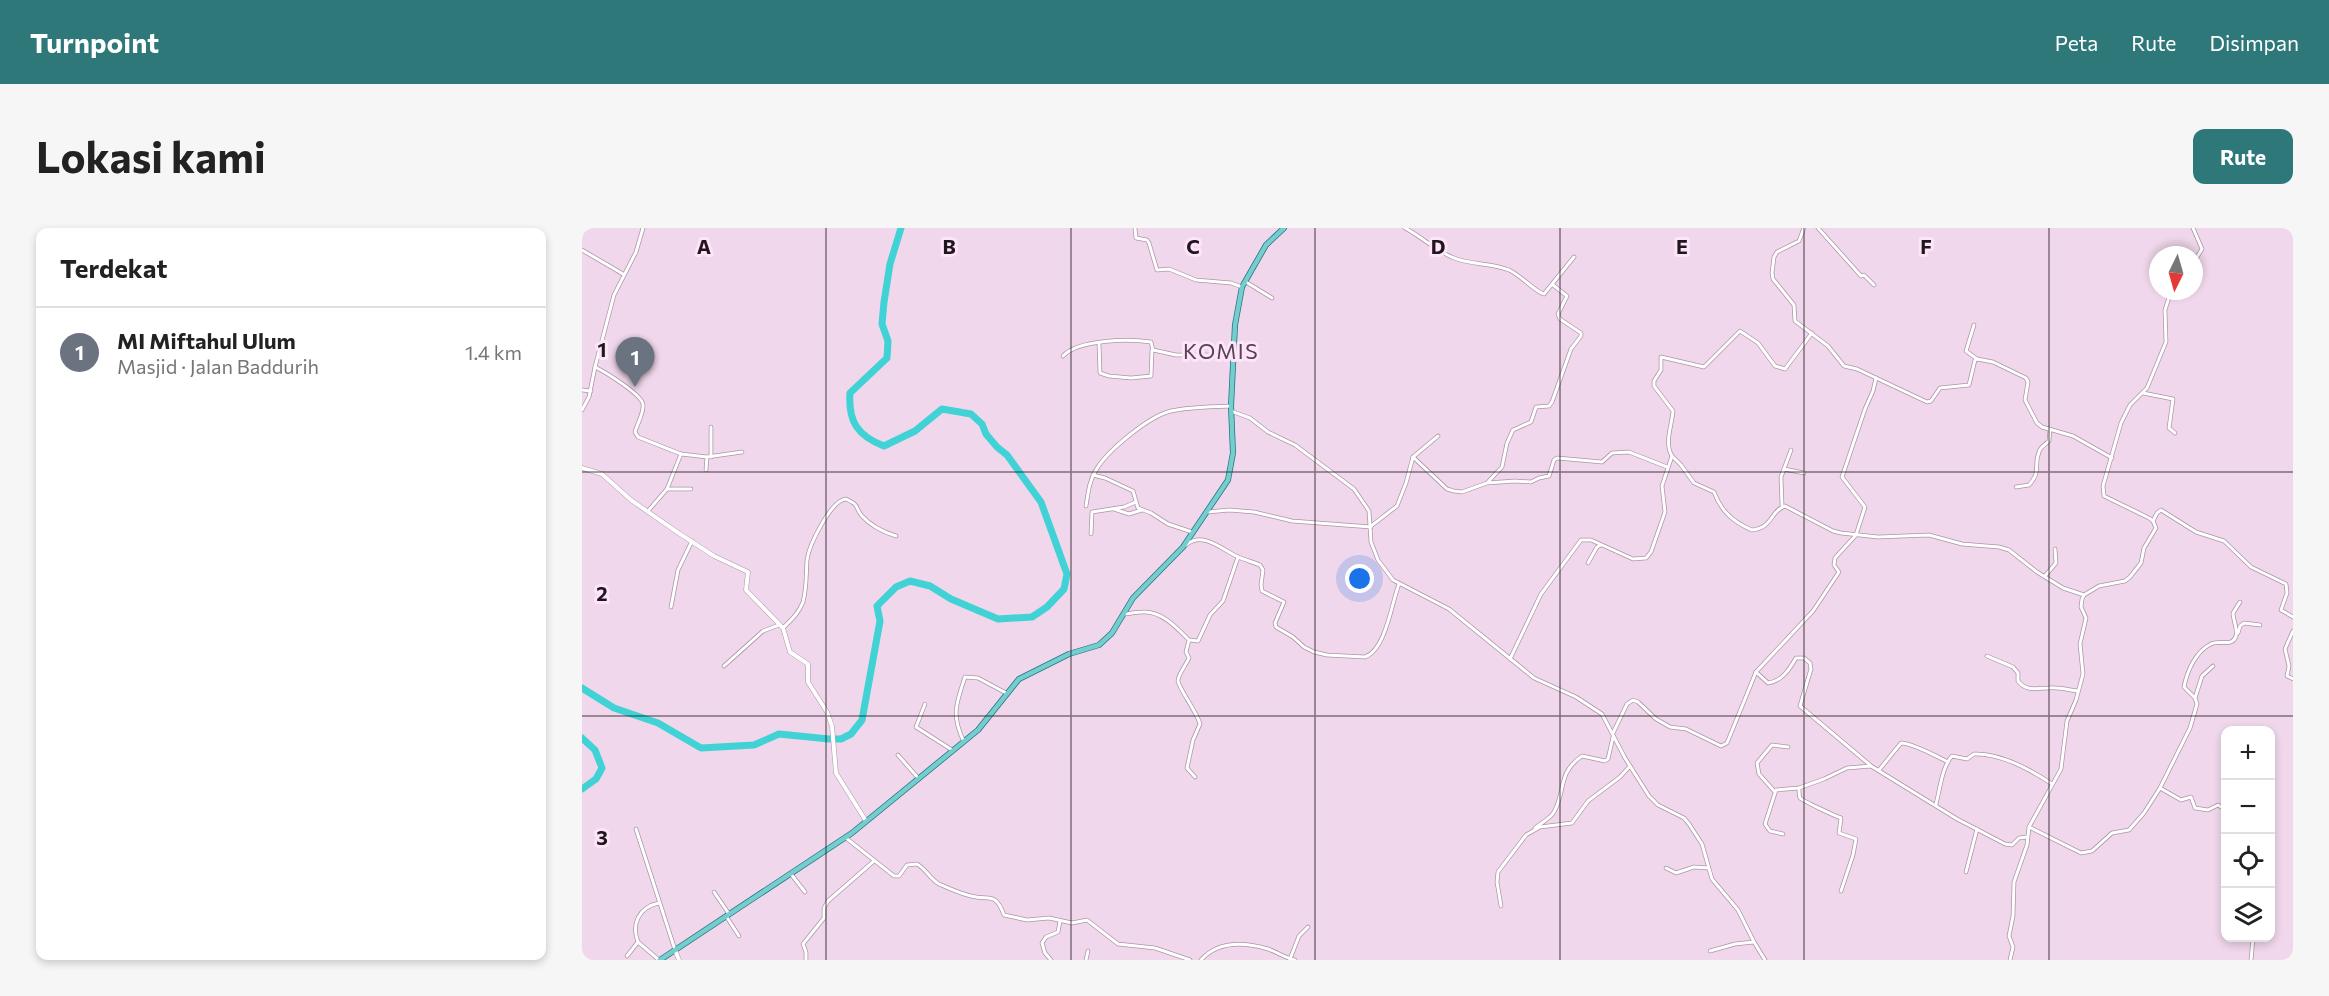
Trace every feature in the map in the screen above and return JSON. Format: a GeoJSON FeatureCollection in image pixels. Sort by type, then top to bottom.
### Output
{"type":"FeatureCollection","features":[{"type":"Feature","properties":{"kind":"main road"},"geometry":{"type":"LineString","coordinates":[[659,960],[846,838],[984,725],[1023,676],[1074,652],[1095,646],[1112,633],[1147,581],[1184,547],[1228,480],[1232,469],[1233,453],[1231,408],[1235,325],[1242,287],[1266,245],[1284,228]]}},
{"type":"Feature","properties":{"kind":"street"},"geometry":{"type":"LineString","coordinates":[[582,410],[588,402],[614,295],[636,252],[643,228]]}},
{"type":"Feature","properties":{"kind":"street"},"geometry":{"type":"LineString","coordinates":[[1135,228],[1136,238],[1147,240],[1149,243],[1157,270],[1168,269],[1196,280],[1242,287]]}},
{"type":"Feature","properties":{"kind":"street"},"geometry":{"type":"LineString","coordinates":[[1405,228],[1453,258],[1472,264],[1508,269],[1544,294],[1574,257]]}},
{"type":"Feature","properties":{"kind":"street"},"geometry":{"type":"LineString","coordinates":[[1804,228],[1799,241],[1777,252],[1774,257],[1773,279],[1794,305],[1795,321],[1828,346],[1844,366],[1857,369],[1928,402],[1933,399],[1940,388],[1969,385],[1977,359]]}},
{"type":"Feature","properties":{"kind":"street"},"geometry":{"type":"LineString","coordinates":[[1818,228],[1861,276],[1864,275],[1874,285]]}},
{"type":"Feature","properties":{"kind":"street"},"geometry":{"type":"LineString","coordinates":[[2193,228],[2201,246]]}},
{"type":"Feature","properties":{"kind":"street"},"geometry":{"type":"LineString","coordinates":[[582,250],[623,274]]}},
{"type":"Feature","properties":{"kind":"street"},"geometry":{"type":"LineString","coordinates":[[1244,281],[1272,298]]}},
{"type":"Feature","properties":{"kind":"street"},"geometry":{"type":"LineString","coordinates":[[1487,483],[1502,467],[1507,443],[1513,430],[1531,422],[1536,407],[1549,406],[1552,402],[1571,349],[1581,336],[1581,333],[1560,319],[1558,314],[1567,296],[1553,285]]}},
{"type":"Feature","properties":{"kind":"street"},"geometry":{"type":"LineString","coordinates":[[2154,521],[2104,496],[2103,486],[2121,423],[2130,405],[2143,393],[2167,339],[2165,310],[2168,300]]}},
{"type":"Feature","properties":{"kind":"street"},"geometry":{"type":"LineString","coordinates":[[1974,325],[1966,351],[1977,359],[1993,362],[2026,378],[2028,382],[2025,394],[2027,406],[2037,423],[2073,436],[2112,458]]}},
{"type":"Feature","properties":{"kind":"street"},"geometry":{"type":"LineString","coordinates":[[1791,450],[1780,480],[1782,505],[1767,525],[1757,530],[1750,529],[1735,521],[1722,510],[1714,492],[1694,483],[1669,452],[1673,411],[1654,386],[1654,381],[1661,370],[1661,357],[1704,367],[1740,331],[1758,343],[1775,366],[1785,369],[1812,333]]}},
{"type":"Feature","properties":{"kind":"street"},"geometry":{"type":"LineString","coordinates":[[1063,356],[1072,349],[1099,343],[1149,341],[1152,343],[1151,376],[1109,376],[1100,373],[1099,343]]}},
{"type":"Feature","properties":{"kind":"street"},"geometry":{"type":"LineString","coordinates":[[1152,348],[1176,355],[1234,355]]}},
{"type":"Feature","properties":{"kind":"street"},"geometry":{"type":"LineString","coordinates":[[596,367],[619,380],[640,399],[644,407],[635,431],[636,435],[681,454],[709,457],[742,452]]}},
{"type":"Feature","properties":{"kind":"street"},"geometry":{"type":"LineString","coordinates":[[1501,906],[1497,882],[1498,872],[1526,835],[1554,812],[1568,769],[1582,756],[1605,761],[1608,759],[1613,734],[1627,704],[1633,700],[1638,702],[1656,719],[1670,728],[1686,729],[1724,746],[1756,672],[1824,597],[1839,572],[1834,566],[1834,558],[1856,535],[1865,507],[1842,477],[1876,378]]}},
{"type":"Feature","properties":{"kind":"street"},"geometry":{"type":"LineString","coordinates":[[582,390],[591,391]]}},
{"type":"Feature","properties":{"kind":"street"},"geometry":{"type":"LineString","coordinates":[[2143,393],[2173,399],[2169,428],[2175,434]]}},
{"type":"Feature","properties":{"kind":"street"},"geometry":{"type":"LineString","coordinates":[[1086,506],[1093,475],[1113,450],[1128,436],[1160,416],[1174,411],[1231,408],[1250,418],[1268,432],[1294,445],[1346,482],[1366,504],[1371,526],[1371,542],[1387,574],[1399,584],[1449,609],[1533,678],[1591,705],[1602,714],[1630,766],[1653,801],[1684,818],[1689,824],[1702,844],[1714,882],[1738,910],[1765,960]]}},
{"type":"Feature","properties":{"kind":"street"},"geometry":{"type":"LineString","coordinates":[[706,470],[711,427]]}},
{"type":"Feature","properties":{"kind":"street"},"geometry":{"type":"LineString","coordinates":[[2016,487],[2029,485],[2036,477],[2038,454],[2040,448],[2049,441],[2050,429]]}},
{"type":"Feature","properties":{"kind":"street"},"geometry":{"type":"LineString","coordinates":[[1208,512],[1229,510],[1254,512],[1292,521],[1371,526],[1397,506],[1413,457],[1437,436]]}},
{"type":"Feature","properties":{"kind":"street"},"geometry":{"type":"LineString","coordinates":[[1413,457],[1447,489],[1462,492],[1487,483],[1531,482],[1539,477],[1549,476],[1554,460],[1557,458],[1602,462],[1611,453],[1629,452],[1667,467]]}},
{"type":"Feature","properties":{"kind":"street"},"geometry":{"type":"LineString","coordinates":[[648,512],[667,489],[681,454]]}},
{"type":"Feature","properties":{"kind":"street"},"geometry":{"type":"LineString","coordinates":[[1510,659],[1536,604],[1581,540],[1591,540],[1632,559],[1646,558],[1651,552],[1665,512],[1662,486],[1672,456]]}},
{"type":"Feature","properties":{"kind":"street"},"geometry":{"type":"LineString","coordinates":[[582,468],[605,476],[626,496],[710,554],[747,571],[749,575],[745,585],[746,590],[782,626],[788,651],[808,664],[808,682],[831,722],[838,776],[866,821]]}},
{"type":"Feature","properties":{"kind":"street"},"geometry":{"type":"LineString","coordinates":[[1784,469],[1804,473]]}},
{"type":"Feature","properties":{"kind":"street"},"geometry":{"type":"LineString","coordinates":[[1093,475],[1133,491],[1138,508],[1168,524],[1193,533]]}},
{"type":"Feature","properties":{"kind":"street"},"geometry":{"type":"LineString","coordinates":[[667,489],[691,489]]}},
{"type":"Feature","properties":{"kind":"street"},"geometry":{"type":"LineString","coordinates":[[724,666],[763,631],[770,627],[782,626],[796,614],[802,603],[806,586],[808,556],[829,511],[840,500],[846,499],[856,504],[860,514],[869,522],[881,531],[896,536]]}},
{"type":"Feature","properties":{"kind":"street"},"geometry":{"type":"LineString","coordinates":[[1091,534],[1091,513],[1136,502]]}},
{"type":"Feature","properties":{"kind":"street"},"geometry":{"type":"LineString","coordinates":[[1782,505],[1833,531],[1878,537],[1929,535],[1962,544],[1999,547],[2009,550],[2063,588],[2084,595]]}},
{"type":"Feature","properties":{"kind":"street"},"geometry":{"type":"LineString","coordinates":[[1113,509],[1129,513],[1143,510]]}},
{"type":"Feature","properties":{"kind":"street"},"geometry":{"type":"LineString","coordinates":[[2010,960],[2013,947],[2008,936],[2013,916],[2014,882],[2027,845],[2029,827],[2061,769],[2067,721],[2083,671],[2080,651],[2085,621],[2081,602],[2084,595],[2099,586],[2125,581],[2132,574],[2141,563],[2144,548],[2154,534],[2156,526],[2154,521],[2157,513],[2161,510],[2196,532],[2224,541],[2251,567],[2286,584],[2287,593],[2281,610],[2293,617]]}},
{"type":"Feature","properties":{"kind":"street"},"geometry":{"type":"LineString","coordinates":[[1184,547],[1195,539],[1205,540],[1263,567],[1262,591],[1283,601],[1284,605],[1275,623],[1276,627],[1304,647],[1327,655],[1365,657],[1371,654],[1392,614],[1393,599],[1399,584]]}},
{"type":"Feature","properties":{"kind":"street"},"geometry":{"type":"LineString","coordinates":[[671,607],[678,570],[692,541]]}},
{"type":"Feature","properties":{"kind":"street"},"geometry":{"type":"LineString","coordinates":[[1588,563],[1597,547],[1602,545]]}},
{"type":"Feature","properties":{"kind":"street"},"geometry":{"type":"LineString","coordinates":[[2045,576],[2056,563],[2055,549]]}},
{"type":"Feature","properties":{"kind":"street"},"geometry":{"type":"LineString","coordinates":[[1123,614],[1143,612],[1153,614],[1167,620],[1190,640],[1198,641],[1210,615],[1223,601],[1238,557]]}},
{"type":"Feature","properties":{"kind":"street"},"geometry":{"type":"LineString","coordinates":[[2236,635],[2233,613],[2240,602]]}},
{"type":"Feature","properties":{"kind":"street"},"geometry":{"type":"LineString","coordinates":[[2195,698],[2184,687],[2196,658],[2212,643],[2229,643],[2244,623],[2260,625]]}},
{"type":"Feature","properties":{"kind":"street"},"geometry":{"type":"LineString","coordinates":[[2293,631],[2285,652],[2289,666],[2287,676],[2293,680]]}},
{"type":"Feature","properties":{"kind":"street"},"geometry":{"type":"LineString","coordinates":[[1190,640],[1186,652],[1189,658],[1178,679],[1178,684],[1193,706],[1200,724],[1193,740],[1187,768],[1195,777]]}},
{"type":"Feature","properties":{"kind":"street"},"geometry":{"type":"LineString","coordinates":[[1987,657],[2013,667],[2018,673],[2018,681],[2022,686],[2032,689],[2078,691]]}},
{"type":"Feature","properties":{"kind":"street"},"geometry":{"type":"LineString","coordinates":[[1756,672],[1770,683],[1788,672],[1796,658],[1804,658],[1810,663],[1810,675],[1801,697],[1800,706],[1871,766],[2010,846],[2019,838],[2027,837]]}},
{"type":"Feature","properties":{"kind":"street"},"geometry":{"type":"LineString","coordinates":[[2029,827],[2081,853],[2092,850],[2112,833],[2129,830],[2143,815],[2160,788],[2190,728],[2196,709],[2195,698],[2202,676],[2213,666]]}},
{"type":"Feature","properties":{"kind":"street"},"geometry":{"type":"LineString","coordinates":[[963,742],[955,717],[965,676],[978,678],[1007,694]]}},
{"type":"Feature","properties":{"kind":"street"},"geometry":{"type":"LineString","coordinates":[[925,704],[916,722],[916,728],[954,751]]}},
{"type":"Feature","properties":{"kind":"street"},"geometry":{"type":"LineString","coordinates":[[1879,770],[1901,743],[1911,744],[1919,750],[1948,762]]}},
{"type":"Feature","properties":{"kind":"street"},"geometry":{"type":"LineString","coordinates":[[1775,792],[1759,774],[1757,763],[1772,745],[1788,747]]}},
{"type":"Feature","properties":{"kind":"street"},"geometry":{"type":"LineString","coordinates":[[1936,804],[1944,771],[1952,756],[1967,759],[1974,754],[1986,754],[2022,766],[2052,784]]}},
{"type":"Feature","properties":{"kind":"street"},"geometry":{"type":"LineString","coordinates":[[898,755],[919,779]]}},
{"type":"Feature","properties":{"kind":"street"},"geometry":{"type":"LineString","coordinates":[[1533,829],[1572,823],[1588,801],[1620,777],[1630,766]]}},
{"type":"Feature","properties":{"kind":"street"},"geometry":{"type":"LineString","coordinates":[[1783,834],[1770,831],[1765,824],[1778,789],[1799,788],[1847,768],[1871,766]]}},
{"type":"Feature","properties":{"kind":"street"},"geometry":{"type":"LineString","coordinates":[[1799,788],[1801,798],[1828,814],[1840,818],[1839,833],[1854,837],[1857,841],[1841,891]]}},
{"type":"Feature","properties":{"kind":"street"},"geometry":{"type":"LineString","coordinates":[[2160,788],[2181,800],[2191,797],[2195,808],[2208,810],[2218,805],[2221,807]]}},
{"type":"Feature","properties":{"kind":"street"},"geometry":{"type":"LineString","coordinates":[[636,829],[679,960]]}},
{"type":"Feature","properties":{"kind":"street"},"geometry":{"type":"LineString","coordinates":[[1966,872],[1977,829]]}},
{"type":"Feature","properties":{"kind":"street"},"geometry":{"type":"LineString","coordinates":[[846,838],[896,877],[907,865],[917,864],[942,885],[969,896],[994,898],[1008,917],[1027,920],[1044,918],[1072,923],[1087,921],[1118,944],[1155,948],[1190,960]]}},
{"type":"Feature","properties":{"kind":"street"},"geometry":{"type":"LineString","coordinates":[[806,960],[803,944],[824,918],[824,908],[828,901],[874,861]]}},
{"type":"Feature","properties":{"kind":"street"},"geometry":{"type":"LineString","coordinates":[[1666,868],[1676,873],[1694,867],[1708,868]]}},
{"type":"Feature","properties":{"kind":"street"},"geometry":{"type":"LineString","coordinates":[[791,874],[804,892]]}},
{"type":"Feature","properties":{"kind":"street"},"geometry":{"type":"LineString","coordinates":[[714,892],[739,936]]}},
{"type":"Feature","properties":{"kind":"street"},"geometry":{"type":"LineString","coordinates":[[659,903],[648,906],[638,917],[635,927],[638,942],[659,960]]}},
{"type":"Feature","properties":{"kind":"street"},"geometry":{"type":"LineString","coordinates":[[1052,960],[1045,953],[1042,942],[1046,937],[1058,932],[1060,921]]}},
{"type":"Feature","properties":{"kind":"street"},"geometry":{"type":"LineString","coordinates":[[1290,959],[1299,936],[1308,927]]}},
{"type":"Feature","properties":{"kind":"street"},"geometry":{"type":"LineString","coordinates":[[627,956],[638,942]]}},
{"type":"Feature","properties":{"kind":"street"},"geometry":{"type":"LineString","coordinates":[[1710,951],[1735,944],[1754,942]]}},
{"type":"Feature","properties":{"kind":"street"},"geometry":{"type":"LineString","coordinates":[[2251,960],[2253,942]]}},
{"type":"Feature","properties":{"kind":"street"},"geometry":{"type":"LineString","coordinates":[[1201,960],[1213,949],[1238,944],[1269,950],[1295,960]]}},
{"type":"Feature","properties":{"kind":"street"},"geometry":{"type":"LineString","coordinates":[[1086,960],[1088,951]]}},
{"type":"Feature","properties":{"kind":"waterway"},"geometry":{"type":"LineString","coordinates":[[582,688],[614,708],[658,723],[701,748],[754,745],[779,734],[841,739],[851,734],[862,720],[880,621],[877,606],[896,587],[910,581],[930,586],[951,599],[998,619],[1032,617],[1047,607],[1064,589],[1067,574],[1041,502],[1007,455],[997,447],[986,434],[982,424],[971,414],[942,409],[915,431],[884,446],[867,438],[853,420],[850,393],[887,358],[888,341],[882,324],[884,302],[890,264],[901,228]]}},
{"type":"Feature","properties":{"kind":"waterway"},"geometry":{"type":"LineString","coordinates":[[582,738],[595,750],[602,768],[596,779],[582,789]]}},
{"type":"Feature","properties":{"kind":"place","name":"MI Miftahul Ulum"},"geometry":{"type":"Point","coordinates":[635,387]}},
{"type":"Feature","properties":{"kind":"district","name":"KOMIS"},"geometry":{"type":"Point","coordinates":[1221,350]}}]}
